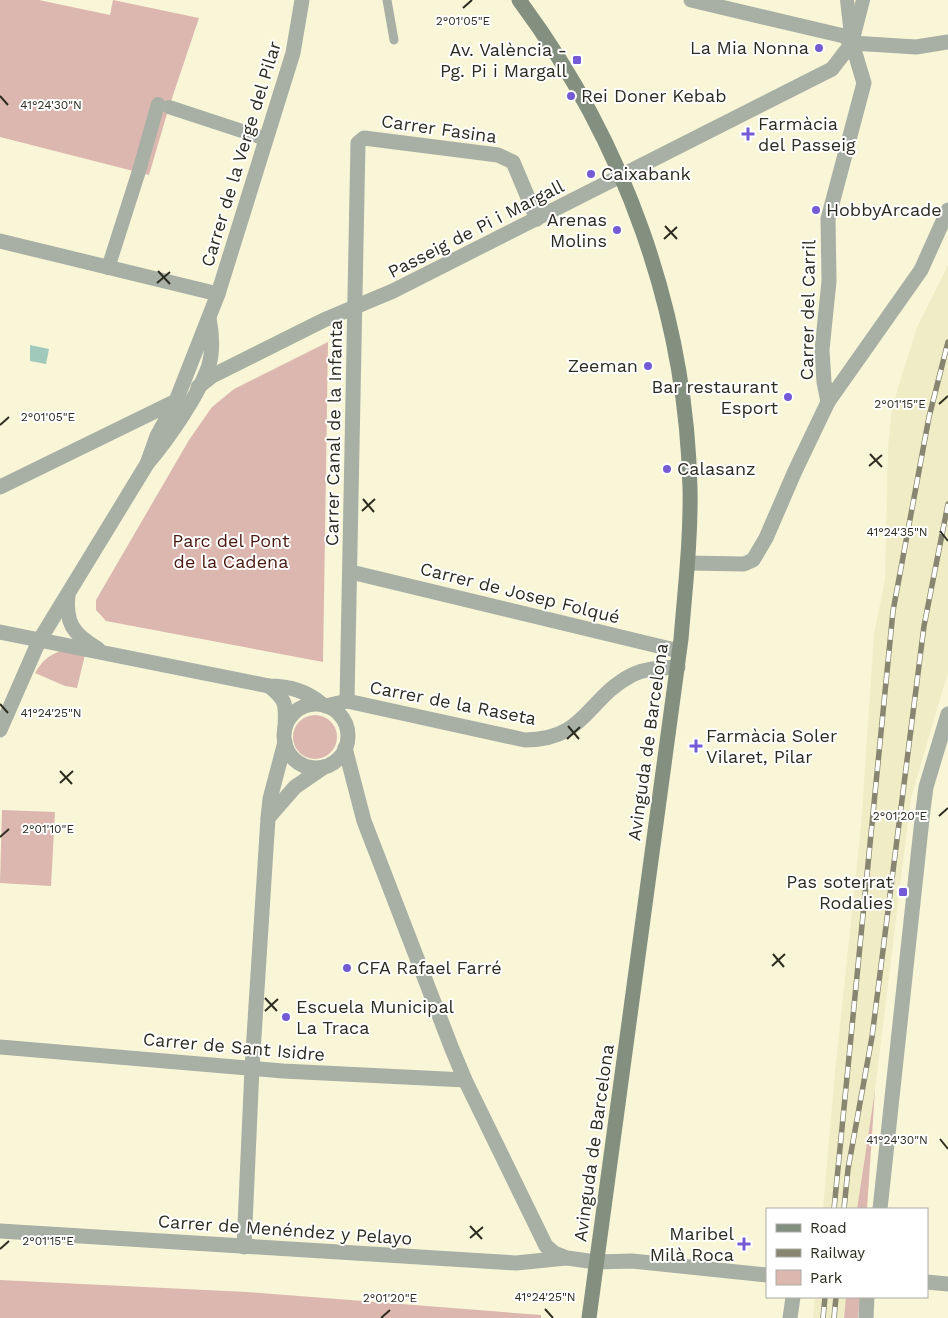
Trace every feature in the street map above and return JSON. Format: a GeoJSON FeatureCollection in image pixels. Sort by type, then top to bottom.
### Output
{"type":"FeatureCollection","features":[{"type":"Feature","properties":{"kind":"main road","name":"Avinguda de Barcelona"},"geometry":{"type":"LineString","coordinates":[[519,0],[565,67],[597,124],[622,177],[654,263],[678,365],[689,457],[688,563],[680,651],[589,1318]]}},
{"type":"Feature","properties":{"kind":"street","name":"Carrer de la Verge del Pilar"},"geometry":{"type":"LineString","coordinates":[[147,464],[157,436],[176,401],[218,294],[293,53],[302,0]]}},
{"type":"Feature","properties":{"kind":"street"},"geometry":{"type":"LineString","coordinates":[[691,0],[844,36],[852,43],[916,47],[948,42]]}},
{"type":"Feature","properties":{"kind":"street"},"geometry":{"type":"LineString","coordinates":[[846,0],[852,43]]}},
{"type":"Feature","properties":{"kind":"street"},"geometry":{"type":"LineString","coordinates":[[852,43],[863,0]]}},
{"type":"Feature","properties":{"kind":"street","name":"Passeig de Pi i Margall"},"geometry":{"type":"LineString","coordinates":[[205,380],[354,308],[393,292],[832,69],[852,43]]}},
{"type":"Feature","properties":{"kind":"street","name":"Carrer del Carril"},"geometry":{"type":"LineString","coordinates":[[688,563],[744,564],[753,560],[766,538],[794,471],[828,402],[824,382],[822,350],[829,280],[828,218],[864,83],[852,43]]}},
{"type":"Feature","properties":{"kind":"street"},"geometry":{"type":"LineString","coordinates":[[108,268],[163,105],[266,139]]}},
{"type":"Feature","properties":{"kind":"street","name":"Carrer Fasina"},"geometry":{"type":"LineString","coordinates":[[358,143],[364,138],[498,155],[512,162],[537,219]]}},
{"type":"Feature","properties":{"kind":"street","name":"Carrer Canal de la Infanta"},"geometry":{"type":"LineString","coordinates":[[348,701],[358,143]]}},
{"type":"Feature","properties":{"kind":"street"},"geometry":{"type":"LineString","coordinates":[[828,402],[921,270],[948,210]]}},
{"type":"Feature","properties":{"kind":"street"},"geometry":{"type":"LineString","coordinates":[[0,241],[218,294]]}},
{"type":"Feature","properties":{"kind":"street","name":"Carrer de la Verge del Pilar"},"geometry":{"type":"LineString","coordinates":[[205,380],[211,344],[209,318]]}},
{"type":"Feature","properties":{"kind":"street","name":"Carrer de la Verge del Pilar"},"geometry":{"type":"LineString","coordinates":[[199,339],[202,354],[198,368],[205,380]]}},
{"type":"Feature","properties":{"kind":"street"},"geometry":{"type":"LineString","coordinates":[[0,730],[39,641],[147,464],[165,443],[205,380]]}},
{"type":"Feature","properties":{"kind":"street"},"geometry":{"type":"LineString","coordinates":[[0,487],[176,401]]}},
{"type":"Feature","properties":{"kind":"street","name":"Carrer de Josep Folqué"},"geometry":{"type":"LineString","coordinates":[[351,572],[680,651]]}},
{"type":"Feature","properties":{"kind":"street"},"geometry":{"type":"LineString","coordinates":[[68,594],[67,614],[71,624],[85,641],[99,650]]}},
{"type":"Feature","properties":{"kind":"street"},"geometry":{"type":"LineString","coordinates":[[0,632],[39,641],[58,634],[99,650],[269,686],[295,688],[311,695],[344,720],[348,738],[345,748],[334,763],[324,767],[295,787],[268,818]]}},
{"type":"Feature","properties":{"kind":"street","name":"Carrer de la Raseta"},"geometry":{"type":"LineString","coordinates":[[348,701],[525,740],[544,740],[575,726],[620,682],[631,676],[644,670],[678,667]]}},
{"type":"Feature","properties":{"kind":"street"},"geometry":{"type":"LineString","coordinates":[[269,686],[278,694],[286,706],[284,737],[292,756],[304,766],[324,767]]}},
{"type":"Feature","properties":{"kind":"street"},"geometry":{"type":"LineString","coordinates":[[244,1246],[252,1068],[270,799],[290,719],[300,709],[310,705],[348,701]]}},
{"type":"Feature","properties":{"kind":"street"},"geometry":{"type":"LineString","coordinates":[[880,1208],[926,787],[948,714]]}},
{"type":"Feature","properties":{"kind":"street"},"geometry":{"type":"LineString","coordinates":[[345,748],[364,821],[465,1080],[540,1238],[550,1250],[567,1258],[596,1262],[632,1261],[766,1276]]}},
{"type":"Feature","properties":{"kind":"street","name":"Carrer de Sant Isidre"},"geometry":{"type":"LineString","coordinates":[[0,1047],[252,1068],[465,1080]]}},
{"type":"Feature","properties":{"kind":"street","name":"Carrer de Menéndez y Pelayo"},"geometry":{"type":"LineString","coordinates":[[0,1231],[516,1263],[567,1258]]}},
{"type":"Feature","properties":{"kind":"street"},"geometry":{"type":"LineString","coordinates":[[928,1282],[948,1284]]}},
{"type":"Feature","properties":{"kind":"street"},"geometry":{"type":"LineString","coordinates":[[790,1318],[793,1298]]}},
{"type":"Feature","properties":{"kind":"street"},"geometry":{"type":"LineString","coordinates":[[866,1318],[867,1298]]}},
{"type":"Feature","properties":{"kind":"lane"},"geometry":{"type":"LineString","coordinates":[[387,0],[394,40]]}},
{"type":"Feature","properties":{"kind":"shaded area"},"geometry":{"type":"Polygon","coordinates":[[[948,265],[948,672],[911,798],[875,1090],[857,1208],[823,1208],[835,1072],[861,826],[874,634],[885,580],[888,446],[892,407],[917,327],[948,265]]]}},
{"type":"Feature","properties":{"kind":"shaded area"},"geometry":{"type":"Polygon","coordinates":[[[815,1298],[846,1298],[844,1318],[813,1318],[815,1298]]]}},
{"type":"Feature","properties":{"kind":"green space"},"geometry":{"type":"Polygon","coordinates":[[[0,0],[39,0],[110,15],[113,0],[199,18],[169,107],[149,175],[0,137],[0,0]]]}},
{"type":"Feature","properties":{"kind":"green space","name":"Parc del Pont de la Cadena"},"geometry":{"type":"Polygon","coordinates":[[[328,342],[323,662],[106,621],[96,610],[96,600],[189,440],[212,407],[234,389],[328,342]]]}},
{"type":"Feature","properties":{"kind":"green space"},"geometry":{"type":"Polygon","coordinates":[[[60,651],[85,655],[77,688],[65,686],[35,673],[46,659],[60,651]]]}},
{"type":"Feature","properties":{"kind":"green space"},"geometry":{"type":"Polygon","coordinates":[[[315,715],[327,719],[333,725],[337,737],[333,749],[327,755],[315,759],[303,755],[297,749],[293,737],[297,725],[303,719],[315,715]]]}},
{"type":"Feature","properties":{"kind":"green space"},"geometry":{"type":"Polygon","coordinates":[[[2,810],[55,812],[51,886],[0,883],[2,810]]]}},
{"type":"Feature","properties":{"kind":"green space"},"geometry":{"type":"Polygon","coordinates":[[[875,1090],[867,1208],[857,1208],[875,1090]]]}},
{"type":"Feature","properties":{"kind":"green space"},"geometry":{"type":"Polygon","coordinates":[[[0,1280],[247,1292],[541,1315],[541,1318],[0,1318],[0,1280]]]}},
{"type":"Feature","properties":{"kind":"green space"},"geometry":{"type":"Polygon","coordinates":[[[846,1298],[860,1298],[858,1318],[844,1318],[846,1298]]]}},
{"type":"Feature","properties":{"kind":"water"},"geometry":{"type":"Polygon","coordinates":[[[30,345],[49,349],[46,364],[30,361],[30,345]]]}},
{"type":"Feature","properties":{"kind":"railway"},"geometry":{"type":"LineString","coordinates":[[834,1208],[893,611],[929,417],[948,342]]}},
{"type":"Feature","properties":{"kind":"railway"},"geometry":{"type":"LineString","coordinates":[[844,1208],[848,1169],[872,1037],[924,626],[948,504]]}},
{"type":"Feature","properties":{"kind":"railway"},"geometry":{"type":"LineString","coordinates":[[823,1318],[825,1298]]}},
{"type":"Feature","properties":{"kind":"railway"},"geometry":{"type":"LineString","coordinates":[[834,1318],[836,1298]]}},
{"type":"Feature","properties":{"kind":"place","name":"La Mia Nonna"},"geometry":{"type":"Point","coordinates":[819,48]}},
{"type":"Feature","properties":{"kind":"place","name":"Av. València - Pg. Pi i Margall"},"geometry":{"type":"Point","coordinates":[577,60]}},
{"type":"Feature","properties":{"kind":"place","name":"Rei Doner Kebab"},"geometry":{"type":"Point","coordinates":[571,96]}},
{"type":"Feature","properties":{"kind":"place","name":"Farmàcia del Passeig"},"geometry":{"type":"Point","coordinates":[748,134]}},
{"type":"Feature","properties":{"kind":"place","name":"Caixabank"},"geometry":{"type":"Point","coordinates":[591,174]}},
{"type":"Feature","properties":{"kind":"place","name":"HobbyArcade"},"geometry":{"type":"Point","coordinates":[816,210]}},
{"type":"Feature","properties":{"kind":"place","name":"Arenas Molins"},"geometry":{"type":"Point","coordinates":[617,230]}},
{"type":"Feature","properties":{"kind":"place","name":"Zeeman"},"geometry":{"type":"Point","coordinates":[648,366]}},
{"type":"Feature","properties":{"kind":"place","name":"Bar restaurant Esport"},"geometry":{"type":"Point","coordinates":[788,397]}},
{"type":"Feature","properties":{"kind":"place","name":"Calasanz"},"geometry":{"type":"Point","coordinates":[667,469]}},
{"type":"Feature","properties":{"kind":"place","name":"Farmàcia Soler Vilaret, Pilar"},"geometry":{"type":"Point","coordinates":[696,746]}},
{"type":"Feature","properties":{"kind":"place","name":"Pas soterrat Rodalies"},"geometry":{"type":"Point","coordinates":[903,892]}},
{"type":"Feature","properties":{"kind":"place","name":"CFA Rafael Farré"},"geometry":{"type":"Point","coordinates":[347,968]}},
{"type":"Feature","properties":{"kind":"place","name":"Escuela Municipal La Traca"},"geometry":{"type":"Point","coordinates":[286,1017]}},
{"type":"Feature","properties":{"kind":"place","name":"Maribel Milà Roca"},"geometry":{"type":"Point","coordinates":[744,1244]}}]}
